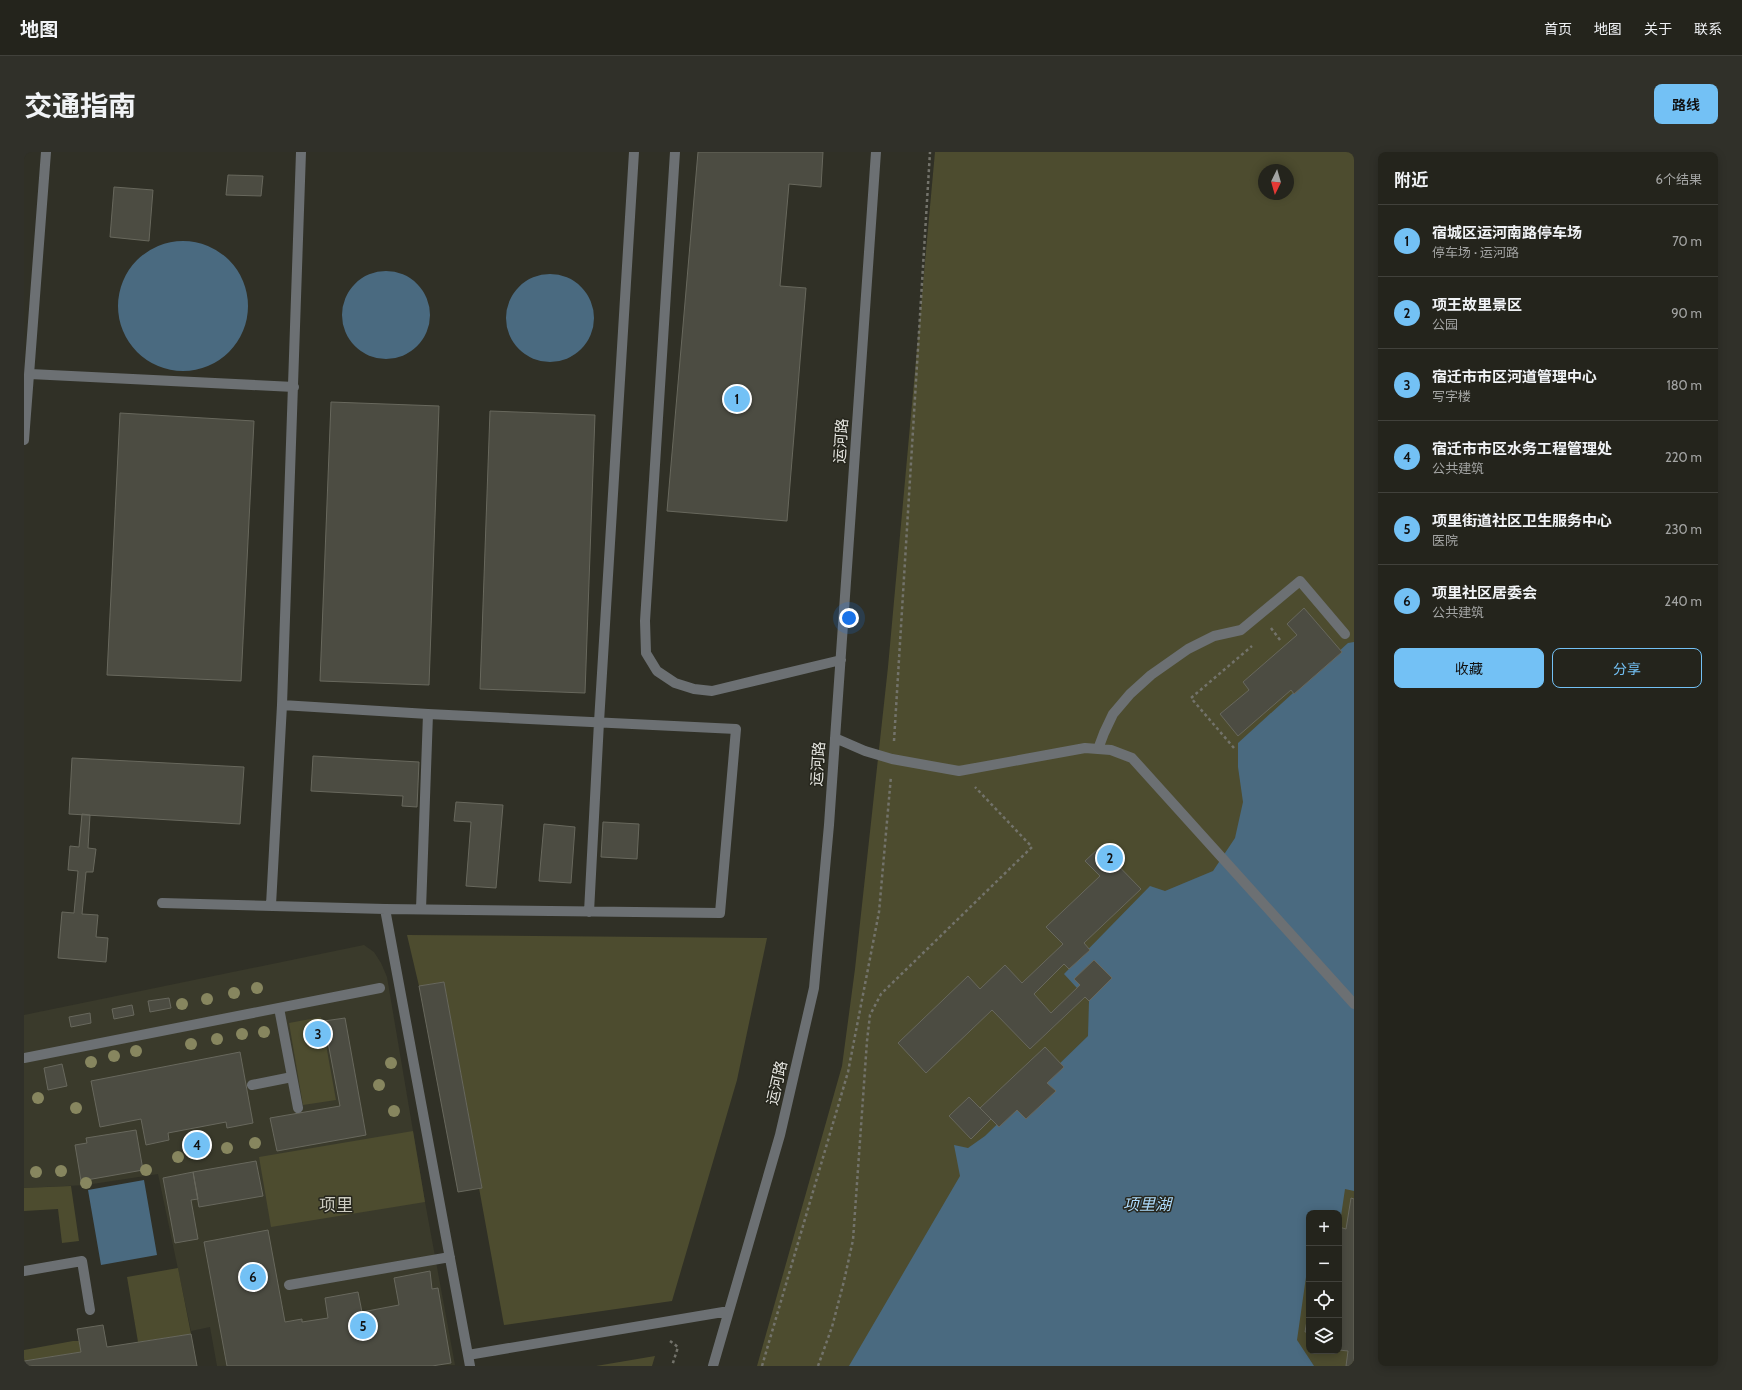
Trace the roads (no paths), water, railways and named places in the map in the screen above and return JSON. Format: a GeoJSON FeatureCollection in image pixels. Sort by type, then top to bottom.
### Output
{"type":"FeatureCollection","features":[{"type":"Feature","properties":{"kind":"street"},"geometry":{"type":"LineString","coordinates":[[24,440],[46,152]]}},
{"type":"Feature","properties":{"kind":"street"},"geometry":{"type":"LineString","coordinates":[[271,905],[282,705],[302,152]]}},
{"type":"Feature","properties":{"kind":"street"},"geometry":{"type":"LineString","coordinates":[[589,912],[598,722],[634,152]]}},
{"type":"Feature","properties":{"kind":"street"},"geometry":{"type":"LineString","coordinates":[[675,152],[645,621],[646,653],[656,671],[675,683],[694,689],[712,690],[841,660]]}},
{"type":"Feature","properties":{"kind":"street","name":"运河路"},"geometry":{"type":"LineString","coordinates":[[713,1366],[780,1135],[814,988],[841,660],[876,152]]}},
{"type":"Feature","properties":{"kind":"street"},"geometry":{"type":"LineString","coordinates":[[30,374],[294,387]]}},
{"type":"Feature","properties":{"kind":"street"},"geometry":{"type":"LineString","coordinates":[[1098,749],[1113,714],[1130,694],[1151,675],[1188,649],[1214,636],[1241,630],[1300,581],[1345,634]]}},
{"type":"Feature","properties":{"kind":"street"},"geometry":{"type":"LineString","coordinates":[[162,903],[385,909],[720,914],[736,729],[428,714],[282,705]]}},
{"type":"Feature","properties":{"kind":"street"},"geometry":{"type":"LineString","coordinates":[[421,909],[428,714]]}},
{"type":"Feature","properties":{"kind":"street"},"geometry":{"type":"LineString","coordinates":[[835,738],[865,751],[892,759],[959,770],[1085,748],[1111,750],[1132,758],[1354,1004]]}},
{"type":"Feature","properties":{"kind":"street"},"geometry":{"type":"LineString","coordinates":[[385,909],[470,1366]]}},
{"type":"Feature","properties":{"kind":"street"},"geometry":{"type":"LineString","coordinates":[[24,1058],[380,988]]}},
{"type":"Feature","properties":{"kind":"street"},"geometry":{"type":"LineString","coordinates":[[279,1008],[298,1108]]}},
{"type":"Feature","properties":{"kind":"street"},"geometry":{"type":"LineString","coordinates":[[252,1085],[292,1077]]}},
{"type":"Feature","properties":{"kind":"street"},"geometry":{"type":"LineString","coordinates":[[289,1284],[450,1257]]}},
{"type":"Feature","properties":{"kind":"street"},"geometry":{"type":"LineString","coordinates":[[24,1271],[82,1261],[90,1310]]}},
{"type":"Feature","properties":{"kind":"street"},"geometry":{"type":"LineString","coordinates":[[468,1355],[729,1311]]}},
{"type":"Feature","properties":{"kind":"water"},"geometry":{"type":"Polygon","coordinates":[[[189,241],[208,246],[229,260],[243,281],[247,293],[247,319],[243,331],[229,352],[208,366],[196,370],[177,371],[158,366],[137,352],[123,331],[119,319],[118,300],[123,281],[137,260],[158,246],[170,242],[189,241]]]}},
{"type":"Feature","properties":{"kind":"water"},"geometry":{"type":"Polygon","coordinates":[[[386,271],[403,274],[411,278],[423,290],[427,298],[430,315],[427,332],[423,340],[411,352],[403,356],[386,359],[369,356],[361,352],[349,340],[345,332],[342,315],[345,298],[349,290],[361,278],[369,274],[386,271]]]}},
{"type":"Feature","properties":{"kind":"water"},"geometry":{"type":"Polygon","coordinates":[[[550,274],[567,277],[575,281],[587,293],[591,301],[594,318],[591,335],[587,343],[575,355],[567,359],[550,362],[533,359],[525,355],[513,343],[509,335],[506,318],[509,301],[513,293],[525,281],[533,277],[550,274]]]}},
{"type":"Feature","properties":{"kind":"water","name":"项里湖"},"geometry":{"type":"Polygon","coordinates":[[[1354,642],[1354,1191],[1345,1189],[1342,1210],[1306,1210],[1306,1277],[1297,1340],[1314,1366],[849,1366],[960,1176],[954,1145],[968,1148],[985,1136],[1088,1036],[1089,1001],[1064,974],[1150,886],[1165,891],[1213,871],[1235,838],[1243,802],[1238,767],[1238,743],[1348,643],[1354,642]]]}},
{"type":"Feature","properties":{"kind":"water"},"geometry":{"type":"Polygon","coordinates":[[[144,1180],[157,1255],[101,1265],[88,1190],[144,1180]]]}},
{"type":"Feature","properties":{"kind":"place","name":"宿城区运河南路停车场"},"geometry":{"type":"Point","coordinates":[737,399]}},
{"type":"Feature","properties":{"kind":"place","name":"项王故里景区"},"geometry":{"type":"Point","coordinates":[1110,858]}},
{"type":"Feature","properties":{"kind":"place","name":"宿迁市市区河道管理中心"},"geometry":{"type":"Point","coordinates":[318,1034]}},
{"type":"Feature","properties":{"kind":"place","name":"宿迁市市区水务工程管理处"},"geometry":{"type":"Point","coordinates":[197,1145]}},
{"type":"Feature","properties":{"kind":"place","name":"项里社区居委会"},"geometry":{"type":"Point","coordinates":[253,1277]}},
{"type":"Feature","properties":{"kind":"place","name":"项里街道社区卫生服务中心"},"geometry":{"type":"Point","coordinates":[363,1326]}},
{"type":"Feature","properties":{"kind":"district","name":"项里"},"geometry":{"type":"Point","coordinates":[336,1205]}}]}
